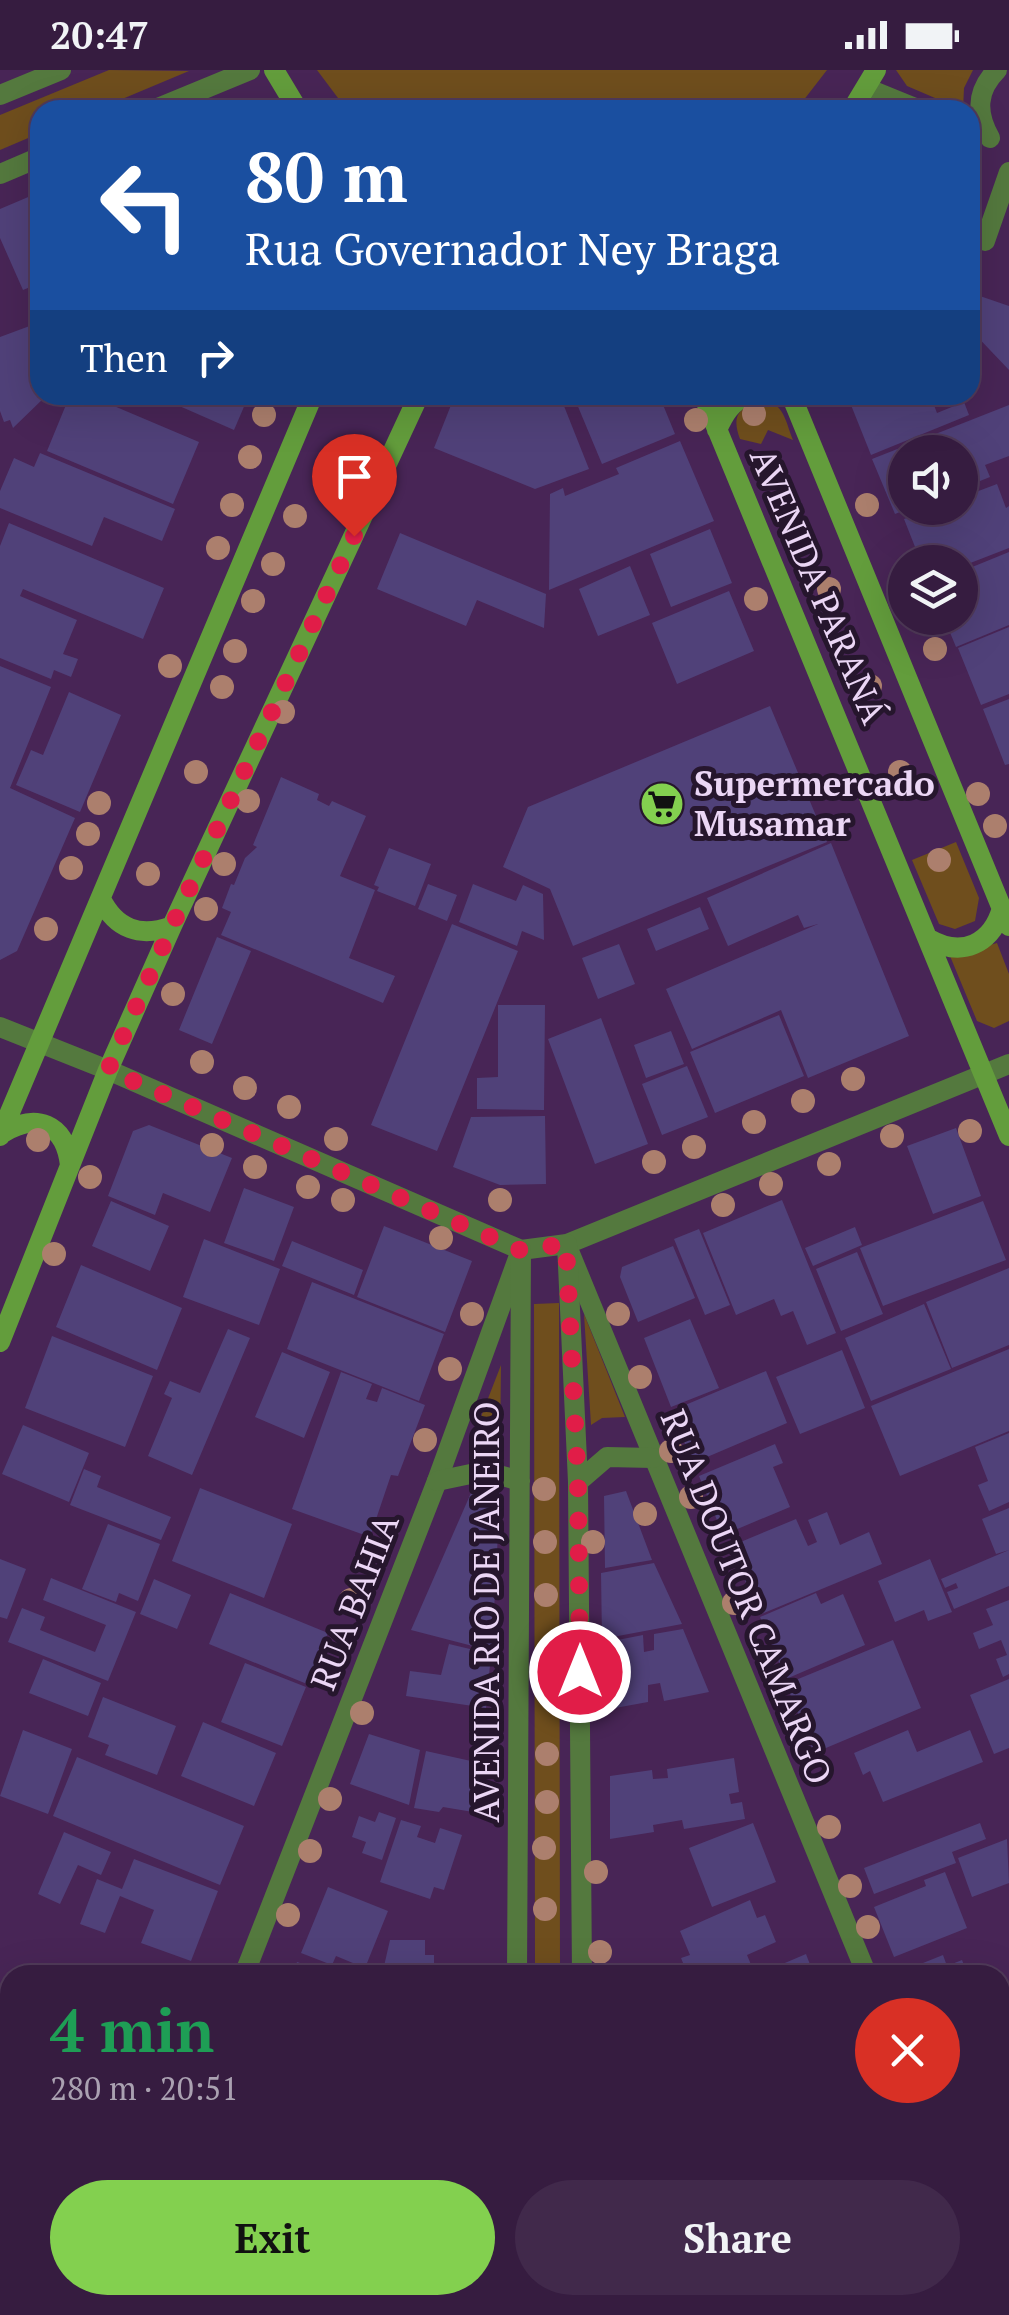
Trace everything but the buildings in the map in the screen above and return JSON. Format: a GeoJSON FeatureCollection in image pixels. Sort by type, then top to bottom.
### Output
{"type":"FeatureCollection","features":[{"type":"Feature","properties":{"kind":"main road"},"geometry":{"type":"LineString","coordinates":[[274,70],[292,100]]}},
{"type":"Feature","properties":{"kind":"main road"},"geometry":{"type":"LineString","coordinates":[[0,1135],[309,405]]}},
{"type":"Feature","properties":{"kind":"main road"},"geometry":{"type":"LineString","coordinates":[[0,1342],[108,1070],[415,405]]}},
{"type":"Feature","properties":{"kind":"main road","name":"AVENIDA PARANÁ"},"geometry":{"type":"LineString","coordinates":[[707,405],[1009,1136]]}},
{"type":"Feature","properties":{"kind":"main road"},"geometry":{"type":"LineString","coordinates":[[717,430],[732,405]]}},
{"type":"Feature","properties":{"kind":"main road","name":"AVENIDA PARANÁ"},"geometry":{"type":"LineString","coordinates":[[793,405],[1006,917]]}},
{"type":"Feature","properties":{"kind":"main road"},"geometry":{"type":"LineString","coordinates":[[100,898],[108,914],[122,926],[138,932],[156,932],[172,926]]}},
{"type":"Feature","properties":{"kind":"main road"},"geometry":{"type":"LineString","coordinates":[[930,939],[943,947],[975,946],[1006,917]]}},
{"type":"Feature","properties":{"kind":"main road"},"geometry":{"type":"LineString","coordinates":[[0,1135],[18,1123],[28,1122],[56,1130],[68,1147],[70,1168]]}},
{"type":"Feature","properties":{"kind":"street"},"geometry":{"type":"LineString","coordinates":[[0,95],[61,70]]}},
{"type":"Feature","properties":{"kind":"street"},"geometry":{"type":"LineString","coordinates":[[178,100],[250,70]]}},
{"type":"Feature","properties":{"kind":"street"},"geometry":{"type":"LineString","coordinates":[[980,100],[984,86],[997,70]]}},
{"type":"Feature","properties":{"kind":"street"},"geometry":{"type":"LineString","coordinates":[[871,79],[904,100]]}},
{"type":"Feature","properties":{"kind":"street"},"geometry":{"type":"LineString","coordinates":[[980,113],[990,138]]}},
{"type":"Feature","properties":{"kind":"street"},"geometry":{"type":"LineString","coordinates":[[0,174],[30,161]]}},
{"type":"Feature","properties":{"kind":"street"},"geometry":{"type":"LineString","coordinates":[[980,237],[984,241],[1009,172]]}},
{"type":"Feature","properties":{"kind":"street"},"geometry":{"type":"LineString","coordinates":[[0,1027],[108,1070],[520,1250],[566,1244],[1009,1064]]}},
{"type":"Feature","properties":{"kind":"street"},"geometry":{"type":"LineString","coordinates":[[566,1244],[578,1482],[582,1965]]}},
{"type":"Feature","properties":{"kind":"street","name":"RUA DOUTOR CAMARGO"},"geometry":{"type":"LineString","coordinates":[[566,1244],[863,1965]]}},
{"type":"Feature","properties":{"kind":"street","name":"AVENIDA RIO DE JANEIRO"},"geometry":{"type":"LineString","coordinates":[[517,1965],[520,1250]]}},
{"type":"Feature","properties":{"kind":"street","name":"RUA BAHIA"},"geometry":{"type":"LineString","coordinates":[[248,1965],[437,1481],[520,1250]]}},
{"type":"Feature","properties":{"kind":"street"},"geometry":{"type":"LineString","coordinates":[[578,1482],[607,1457],[653,1458]]}},
{"type":"Feature","properties":{"kind":"street"},"geometry":{"type":"LineString","coordinates":[[437,1481],[484,1471],[520,1481]]}},
{"type":"Feature","properties":{"kind":"shaded area"},"geometry":{"type":"Polygon","coordinates":[[[109,70],[189,71],[120,100],[36,100],[109,70]]]}},
{"type":"Feature","properties":{"kind":"shaded area"},"geometry":{"type":"Polygon","coordinates":[[[317,70],[827,70],[804,100],[340,100],[317,70]]]}},
{"type":"Feature","properties":{"kind":"shaded area"},"geometry":{"type":"Polygon","coordinates":[[[896,70],[973,70],[964,88],[963,100],[940,100],[907,86],[896,70]]]}},
{"type":"Feature","properties":{"kind":"shaded area"},"geometry":{"type":"Polygon","coordinates":[[[30,103],[30,137],[0,150],[0,115],[30,103]]]}},
{"type":"Feature","properties":{"kind":"shaded area"},"geometry":{"type":"Polygon","coordinates":[[[776,405],[793,440],[768,430],[761,444],[740,439],[737,418],[748,406],[776,405]]]}},
{"type":"Feature","properties":{"kind":"shaded area"},"geometry":{"type":"Polygon","coordinates":[[[956,842],[979,898],[975,921],[955,929],[939,924],[912,860],[956,842]]]}},
{"type":"Feature","properties":{"kind":"shaded area"},"geometry":{"type":"Polygon","coordinates":[[[997,943],[1009,974],[1009,1021],[994,1028],[977,1021],[950,956],[997,943]]]}},
{"type":"Feature","properties":{"kind":"shaded area"},"geometry":{"type":"Polygon","coordinates":[[[559,1303],[560,1965],[535,1965],[534,1304],[559,1303]]]}},
{"type":"Feature","properties":{"kind":"shaded area"},"geometry":{"type":"Polygon","coordinates":[[[584,1314],[625,1417],[602,1418],[591,1425],[584,1314]]]}},
{"type":"Feature","properties":{"kind":"shaded area"},"geometry":{"type":"Polygon","coordinates":[[[501,1365],[500,1449],[470,1445],[501,1365]]]}},
{"type":"Feature","properties":{"kind":"place","name":"Supermercado Musamar"},"geometry":{"type":"Point","coordinates":[662,804]}},
{"type":"Feature","properties":{"kind":"route"},"geometry":{"type":"LineString","coordinates":[[354,536],[108,1070],[520,1250],[566,1244],[578,1482],[580,1672]]}}]}
